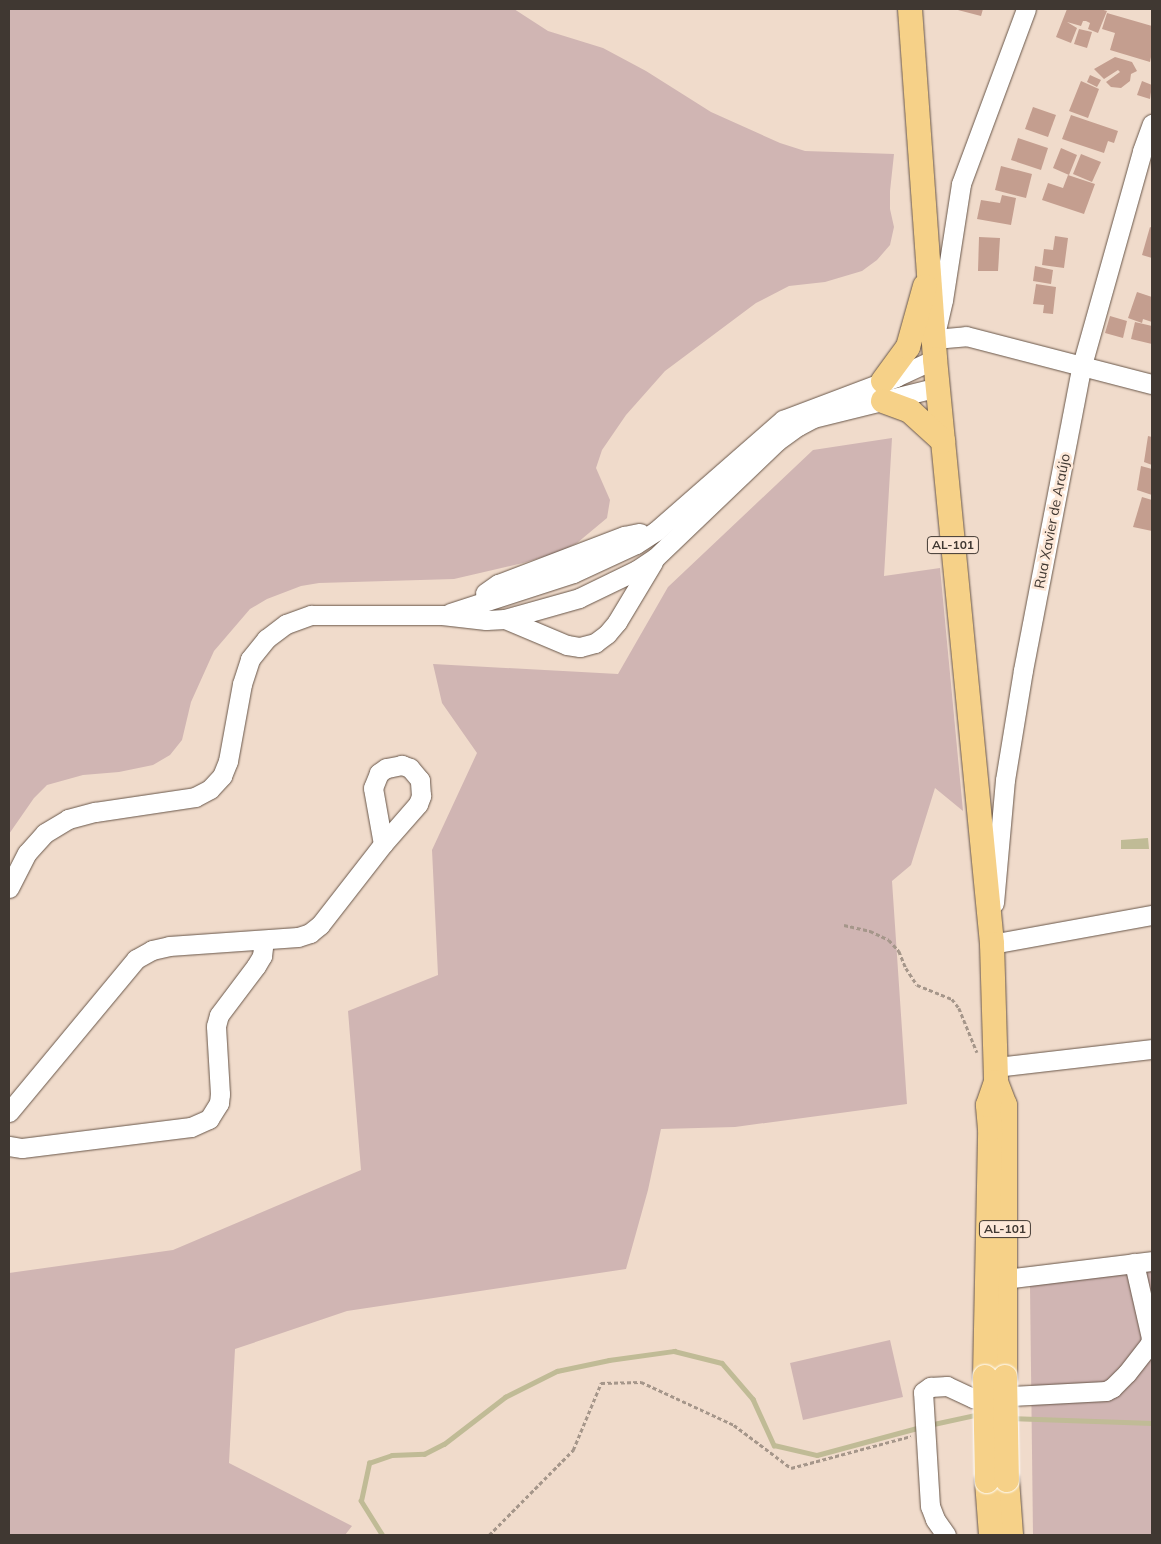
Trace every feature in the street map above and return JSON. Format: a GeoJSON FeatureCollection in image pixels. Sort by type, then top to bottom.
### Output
{"type":"FeatureCollection","features":[{"type":"Feature","properties":{"kind":"main road","name":"AL-101"},"geometry":{"type":"LineString","coordinates":[[910,9],[938,387],[991,935],[996,1075],[1005,1105],[1005,1279],[995,1377]]}},
{"type":"Feature","properties":{"kind":"main road"},"geometry":{"type":"LineString","coordinates":[[929,276],[919,301],[908,347],[883,391],[910,411],[943,441]]}},
{"type":"Feature","properties":{"kind":"main road","name":"AL-101"},"geometry":{"type":"LineString","coordinates":[[991,1535],[997,1480],[988,1105],[996,1075]]}},
{"type":"Feature","properties":{"kind":"main road","name":"AL-101"},"geometry":{"type":"LineString","coordinates":[[997,1480],[1011,1535]]}},
{"type":"Feature","properties":{"kind":"street"},"geometry":{"type":"LineString","coordinates":[[935,349],[961,184],[1026,9]]}},
{"type":"Feature","properties":{"kind":"street","name":"Rua Xavier de Araújo"},"geometry":{"type":"LineString","coordinates":[[991,935],[997,889],[1006,780],[1023,670],[1082,365],[1142,151],[1152,124]]}},
{"type":"Feature","properties":{"kind":"street"},"geometry":{"type":"LineString","coordinates":[[9,888],[26,853],[45,833],[68,819],[95,812],[195,797],[210,789],[222,776],[228,761],[242,684],[250,659],[266,639],[286,624],[311,615],[442,615],[486,620],[505,619],[579,598],[637,570],[655,558],[777,442],[798,426],[813,418],[883,391],[935,349],[966,336],[1152,384]]}},
{"type":"Feature","properties":{"kind":"street"},"geometry":{"type":"LineString","coordinates":[[442,615],[573,573],[636,544],[656,531],[783,420],[883,391],[938,387]]}},
{"type":"Feature","properties":{"kind":"street"},"geometry":{"type":"LineString","coordinates":[[505,619],[568,645],[580,647],[595,643],[607,634],[617,622],[655,558]]}},
{"type":"Feature","properties":{"kind":"street"},"geometry":{"type":"LineString","coordinates":[[9,1112],[136,959],[152,950],[169,946],[298,937],[315,929],[383,844]]}},
{"type":"Feature","properties":{"kind":"street"},"geometry":{"type":"LineString","coordinates":[[991,935],[1152,915]]}},
{"type":"Feature","properties":{"kind":"street"},"geometry":{"type":"LineString","coordinates":[[9,1146],[22,1148],[190,1127],[209,1120],[219,1103],[220,1094],[216,1026],[219,1015],[259,961],[264,940]]}},
{"type":"Feature","properties":{"kind":"street"},"geometry":{"type":"LineString","coordinates":[[996,1075],[1152,1049]]}},
{"type":"Feature","properties":{"kind":"street"},"geometry":{"type":"LineString","coordinates":[[946,1535],[935,1519],[930,1506],[922,1396],[926,1388],[951,1387],[973,1398],[1106,1391],[1112,1388],[1150,1344],[1151,1338],[1143,1262],[1005,1279]]}},
{"type":"Feature","properties":{"kind":"path"},"geometry":{"type":"LineString","coordinates":[[844,926],[870,931],[889,940],[899,951],[906,968],[918,985],[943,994],[959,1008],[975,1050],[996,1075]]}},
{"type":"Feature","properties":{"kind":"path"},"geometry":{"type":"LineString","coordinates":[[490,1535],[574,1450],[601,1382],[641,1382],[734,1425],[791,1468],[924,1425]]}},
{"type":"Feature","properties":{"kind":"shaded area"},"geometry":{"type":"Polygon","coordinates":[[[9,9],[514,9],[548,31],[603,48],[646,71],[711,112],[780,143],[805,151],[894,154],[890,209],[894,227],[890,245],[877,260],[862,271],[825,282],[789,286],[756,303],[665,371],[626,415],[602,450],[596,468],[610,500],[607,518],[577,543],[560,552],[523,563],[454,579],[319,583],[301,586],[267,599],[250,609],[214,651],[191,702],[182,740],[170,755],[153,765],[119,772],[83,775],[47,785],[34,798],[9,834],[9,9]]]}},
{"type":"Feature","properties":{"kind":"shaded area"},"geometry":{"type":"Polygon","coordinates":[[[892,438],[884,576],[940,568],[963,811],[935,788],[911,865],[892,881],[907,1104],[735,1127],[661,1129],[648,1190],[626,1269],[347,1311],[235,1349],[229,1463],[352,1526],[345,1535],[9,1535],[9,1273],[173,1250],[361,1170],[348,1011],[438,975],[432,850],[477,753],[442,703],[433,664],[618,674],[668,587],[813,450],[892,438]]]}},
{"type":"Feature","properties":{"kind":"shaded area"},"geometry":{"type":"Polygon","coordinates":[[[1148,838],[1149,849],[1121,849],[1121,840],[1148,838]]]}},
{"type":"Feature","properties":{"kind":"shaded area"},"geometry":{"type":"Polygon","coordinates":[[[1152,1267],[1152,1535],[1033,1535],[1030,1286],[1152,1267]]]}},
{"type":"Feature","properties":{"kind":"shaded area"},"geometry":{"type":"Polygon","coordinates":[[[890,1340],[903,1397],[803,1420],[790,1363],[890,1340]]]}},
{"type":"Feature","properties":{"kind":"building"},"geometry":{"type":"Polygon","coordinates":[[[954,9],[983,9],[981,16],[954,9]]]}},
{"type":"Feature","properties":{"kind":"building"},"geometry":{"type":"Polygon","coordinates":[[[1067,9],[1100,9],[1107,11],[1098,33],[1088,29],[1090,23],[1086,21],[1083,21],[1081,26],[1067,22],[1077,28],[1071,43],[1056,37],[1067,9]]]}},
{"type":"Feature","properties":{"kind":"building"},"geometry":{"type":"Polygon","coordinates":[[[1107,13],[1152,26],[1150,62],[1110,50],[1115,33],[1102,29],[1107,13]]]}},
{"type":"Feature","properties":{"kind":"building"},"geometry":{"type":"Polygon","coordinates":[[[1079,29],[1092,32],[1087,48],[1074,44],[1079,29]]]}},
{"type":"Feature","properties":{"kind":"building"},"geometry":{"type":"Polygon","coordinates":[[[1115,57],[1132,62],[1137,71],[1131,74],[1130,81],[1121,88],[1111,87],[1106,82],[1120,72],[1118,70],[1104,79],[1094,69],[1115,57]]]}},
{"type":"Feature","properties":{"kind":"building"},"geometry":{"type":"Polygon","coordinates":[[[1090,75],[1101,80],[1097,87],[1087,82],[1090,75]]]}},
{"type":"Feature","properties":{"kind":"building"},"geometry":{"type":"Polygon","coordinates":[[[1081,81],[1099,89],[1088,118],[1069,111],[1081,81]]]}},
{"type":"Feature","properties":{"kind":"building"},"geometry":{"type":"Polygon","coordinates":[[[1142,81],[1152,85],[1150,99],[1137,95],[1142,81]]]}},
{"type":"Feature","properties":{"kind":"building"},"geometry":{"type":"Polygon","coordinates":[[[1033,107],[1056,115],[1048,137],[1025,129],[1033,107]]]}},
{"type":"Feature","properties":{"kind":"building"},"geometry":{"type":"Polygon","coordinates":[[[1071,115],[1118,131],[1114,143],[1108,141],[1104,153],[1062,139],[1071,115]]]}},
{"type":"Feature","properties":{"kind":"building"},"geometry":{"type":"Polygon","coordinates":[[[1018,138],[1048,148],[1041,170],[1011,160],[1018,138]]]}},
{"type":"Feature","properties":{"kind":"building"},"geometry":{"type":"Polygon","coordinates":[[[1061,148],[1077,155],[1069,175],[1053,168],[1061,148]]]}},
{"type":"Feature","properties":{"kind":"building"},"geometry":{"type":"Polygon","coordinates":[[[1081,154],[1101,162],[1092,182],[1073,174],[1081,154]]]}},
{"type":"Feature","properties":{"kind":"building"},"geometry":{"type":"Polygon","coordinates":[[[1001,166],[1032,174],[1026,198],[995,190],[1001,166]]]}},
{"type":"Feature","properties":{"kind":"building"},"geometry":{"type":"Polygon","coordinates":[[[1068,175],[1095,184],[1084,214],[1042,200],[1048,183],[1063,188],[1068,175]]]}},
{"type":"Feature","properties":{"kind":"building"},"geometry":{"type":"Polygon","coordinates":[[[1002,195],[1016,198],[1011,225],[977,219],[981,200],[1000,203],[1002,195]]]}},
{"type":"Feature","properties":{"kind":"building"},"geometry":{"type":"Polygon","coordinates":[[[1150,227],[1152,228],[1152,258],[1142,255],[1150,227]]]}},
{"type":"Feature","properties":{"kind":"building"},"geometry":{"type":"Polygon","coordinates":[[[1055,236],[1068,238],[1064,268],[1042,265],[1044,249],[1053,250],[1055,236]]]}},
{"type":"Feature","properties":{"kind":"building"},"geometry":{"type":"Polygon","coordinates":[[[979,237],[1000,238],[998,271],[978,271],[979,237]]]}},
{"type":"Feature","properties":{"kind":"building"},"geometry":{"type":"Polygon","coordinates":[[[1035,266],[1053,270],[1051,284],[1033,281],[1035,266]]]}},
{"type":"Feature","properties":{"kind":"building"},"geometry":{"type":"Polygon","coordinates":[[[1036,284],[1056,287],[1053,314],[1043,313],[1044,305],[1033,304],[1036,284]]]}},
{"type":"Feature","properties":{"kind":"building"},"geometry":{"type":"Polygon","coordinates":[[[1137,292],[1152,297],[1152,322],[1143,319],[1142,323],[1128,318],[1137,292]]]}},
{"type":"Feature","properties":{"kind":"building"},"geometry":{"type":"Polygon","coordinates":[[[1110,316],[1127,321],[1123,338],[1105,333],[1110,316]]]}},
{"type":"Feature","properties":{"kind":"building"},"geometry":{"type":"Polygon","coordinates":[[[1135,322],[1152,326],[1152,344],[1131,339],[1135,322]]]}},
{"type":"Feature","properties":{"kind":"building"},"geometry":{"type":"Polygon","coordinates":[[[1148,436],[1152,437],[1152,465],[1144,462],[1148,436]]]}},
{"type":"Feature","properties":{"kind":"building"},"geometry":{"type":"Polygon","coordinates":[[[1141,466],[1152,469],[1152,495],[1137,490],[1141,466]]]}},
{"type":"Feature","properties":{"kind":"building"},"geometry":{"type":"Polygon","coordinates":[[[1142,497],[1152,500],[1152,531],[1133,527],[1142,497]]]}},
{"type":"Feature","properties":{"kind":"waterway"},"geometry":{"type":"LineString","coordinates":[[382,1535],[361,1501],[369,1463],[392,1455],[424,1454],[444,1444],[505,1397],[557,1371],[609,1360],[674,1351],[722,1363],[753,1399],[774,1445],[817,1455],[921,1427]]}},
{"type":"Feature","properties":{"kind":"waterway"},"geometry":{"type":"LineString","coordinates":[[929,1425],[980,1414]]}},
{"type":"Feature","properties":{"kind":"waterway"},"geometry":{"type":"LineString","coordinates":[[1012,1418],[1152,1423]]}}]}
